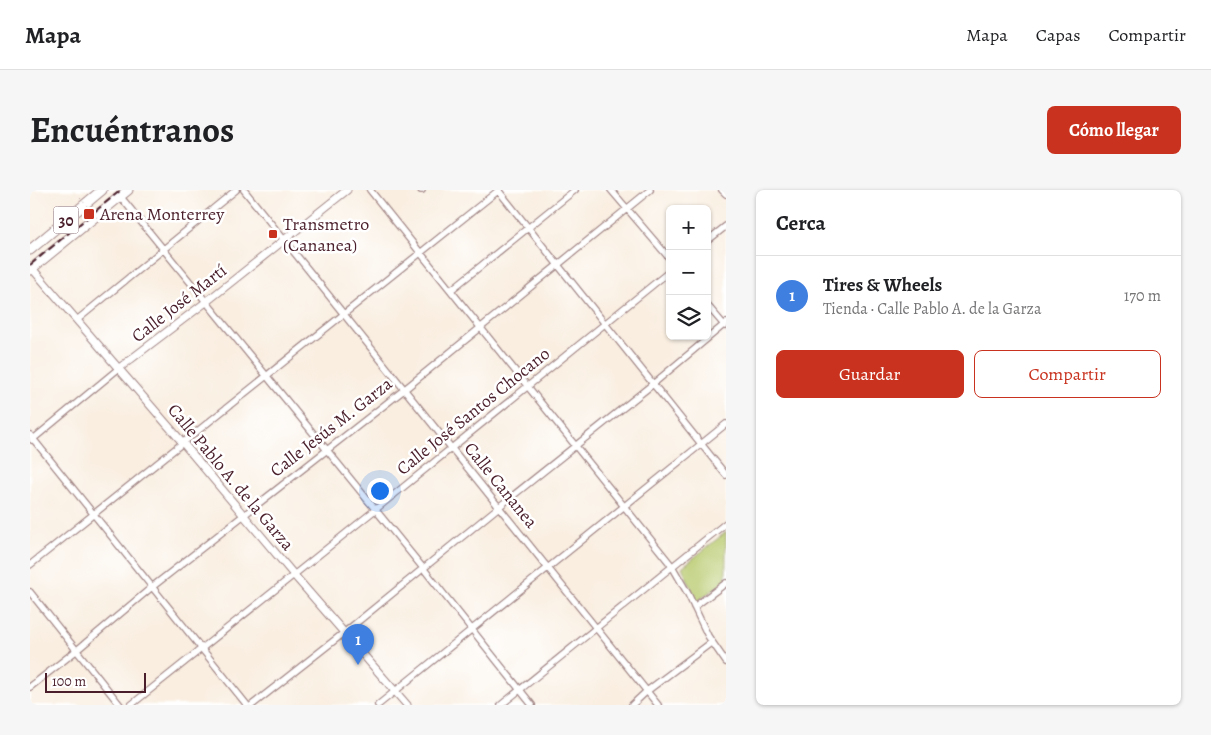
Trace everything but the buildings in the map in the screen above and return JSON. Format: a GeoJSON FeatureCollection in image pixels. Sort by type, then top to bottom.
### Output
{"type":"FeatureCollection","features":[{"type":"Feature","properties":{"kind":"main road","name":"30"},"geometry":{"type":"LineString","coordinates":[[30,250],[102,190]]}},
{"type":"Feature","properties":{"kind":"main road","name":"30"},"geometry":{"type":"LineString","coordinates":[[31,268],[128,190]]}},
{"type":"Feature","properties":{"kind":"street"},"geometry":{"type":"LineString","coordinates":[[77,320],[236,190]]}},
{"type":"Feature","properties":{"kind":"street","name":"Calle Cananea"},"geometry":{"type":"LineString","coordinates":[[244,190],[500,506],[658,705]]}},
{"type":"Feature","properties":{"kind":"street","name":"Calle José Martí"},"geometry":{"type":"LineString","coordinates":[[31,438],[347,190]]}},
{"type":"Feature","properties":{"kind":"street"},"geometry":{"type":"LineString","coordinates":[[370,190],[672,566],[683,584],[708,636],[725,658]]}},
{"type":"Feature","properties":{"kind":"street"},"geometry":{"type":"LineString","coordinates":[[30,565],[498,190],[726,476]]}},
{"type":"Feature","properties":{"kind":"street"},"geometry":{"type":"LineString","coordinates":[[451,290],[575,190]]}},
{"type":"Feature","properties":{"kind":"street"},"geometry":{"type":"LineString","coordinates":[[611,190],[666,254]]}},
{"type":"Feature","properties":{"kind":"street","name":"Calle Jesús M. Garza"},"geometry":{"type":"LineString","coordinates":[[30,687],[152,587],[405,389],[650,190]]}},
{"type":"Feature","properties":{"kind":"street"},"geometry":{"type":"LineString","coordinates":[[722,190],[726,194]]}},
{"type":"Feature","properties":{"kind":"street"},"geometry":{"type":"LineString","coordinates":[[120,196],[532,705]]}},
{"type":"Feature","properties":{"kind":"street"},"geometry":{"type":"LineString","coordinates":[[711,238],[726,226]]}},
{"type":"Feature","properties":{"kind":"street","name":"Calle Pablo A. de la Garza"},"geometry":{"type":"LineString","coordinates":[[31,268],[407,705]]}},
{"type":"Feature","properties":{"kind":"street","name":"Calle José Santos Chocano"},"geometry":{"type":"LineString","coordinates":[[131,705],[666,274]]}},
{"type":"Feature","properties":{"kind":"street"},"geometry":{"type":"LineString","coordinates":[[252,705],[725,325],[711,309]]}},
{"type":"Feature","properties":{"kind":"street"},"geometry":{"type":"LineString","coordinates":[[378,705],[726,424]]}},
{"type":"Feature","properties":{"kind":"street"},"geometry":{"type":"LineString","coordinates":[[31,438],[247,705]]}},
{"type":"Feature","properties":{"kind":"street"},"geometry":{"type":"LineString","coordinates":[[502,705],[726,523]]}},
{"type":"Feature","properties":{"kind":"street"},"geometry":{"type":"LineString","coordinates":[[694,607],[726,582]]}},
{"type":"Feature","properties":{"kind":"street"},"geometry":{"type":"LineString","coordinates":[[30,592],[120,705]]}},
{"type":"Feature","properties":{"kind":"street"},"geometry":{"type":"LineString","coordinates":[[632,705],[647,691],[712,642]]}},
{"type":"Feature","properties":{"kind":"path"},"geometry":{"type":"LineString","coordinates":[[80,198],[100,221]]}},
{"type":"Feature","properties":{"kind":"green space"},"geometry":{"type":"Polygon","coordinates":[[[726,532],[726,580],[697,602],[682,567],[726,532]]]}},
{"type":"Feature","properties":{"kind":"railway"},"geometry":{"type":"LineString","coordinates":[[30,265],[121,190]]}},
{"type":"Feature","properties":{"kind":"place","name":"Arena Monterrey"},"geometry":{"type":"Point","coordinates":[89,214]}},
{"type":"Feature","properties":{"kind":"place","name":"Transmetro (Cananea)"},"geometry":{"type":"Point","coordinates":[273,234]}},
{"type":"Feature","properties":{"kind":"place","name":"Tires & Wheels"},"geometry":{"type":"Point","coordinates":[358,665]}}]}
